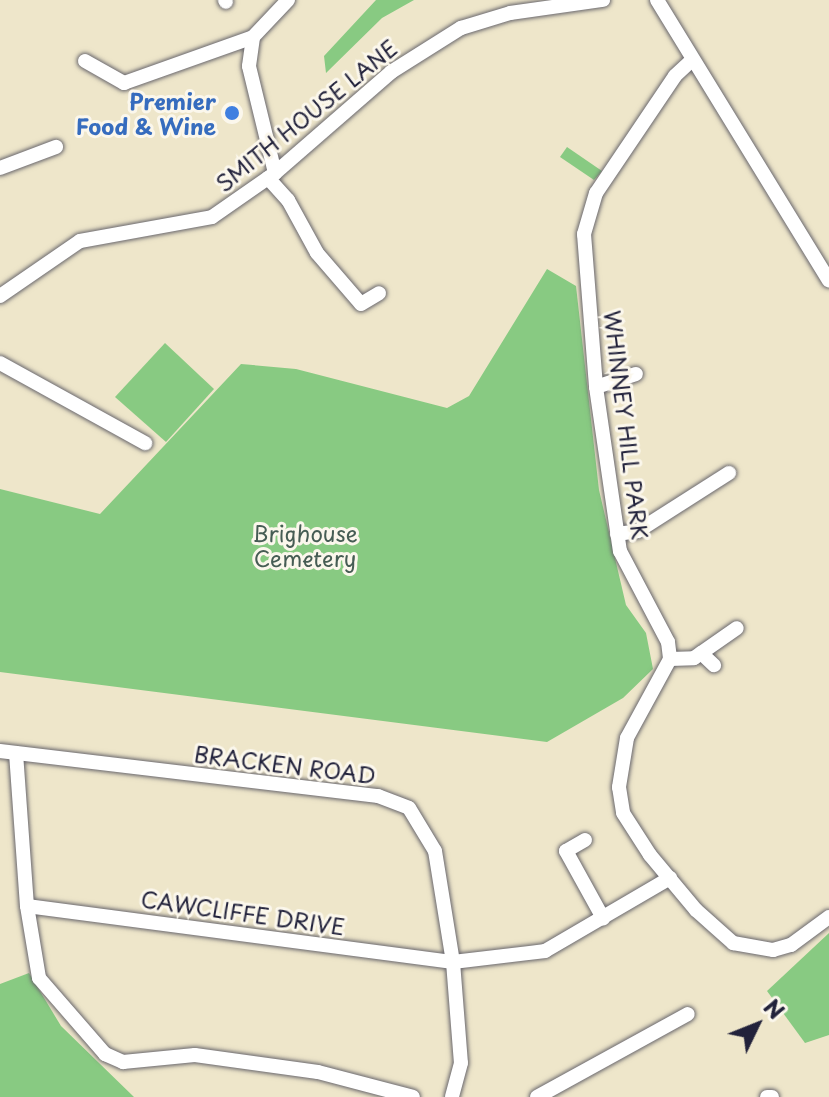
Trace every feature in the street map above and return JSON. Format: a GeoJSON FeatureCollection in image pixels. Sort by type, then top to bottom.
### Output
{"type":"FeatureCollection","features":[{"type":"Feature","properties":{"kind":"street"},"geometry":{"type":"LineString","coordinates":[[85,61],[124,83],[253,37],[288,0]]}},
{"type":"Feature","properties":{"kind":"street","name":"SMITH HOUSE LANE"},"geometry":{"type":"LineString","coordinates":[[0,296],[80,241],[201,221],[272,176],[391,72],[442,37],[510,13],[603,0]]}},
{"type":"Feature","properties":{"kind":"street"},"geometry":{"type":"LineString","coordinates":[[657,0],[829,281]]}},
{"type":"Feature","properties":{"kind":"street"},"geometry":{"type":"LineString","coordinates":[[253,37],[249,66],[272,176],[317,253],[361,304],[379,293]]}},
{"type":"Feature","properties":{"kind":"street","name":"WHINNEY HILL PARK"},"geometry":{"type":"LineString","coordinates":[[670,659],[668,642],[630,575],[617,534],[596,387],[585,269],[588,222],[596,193],[675,76],[692,60]]}},
{"type":"Feature","properties":{"kind":"street"},"geometry":{"type":"LineString","coordinates":[[0,168],[56,147]]}},
{"type":"Feature","properties":{"kind":"street"},"geometry":{"type":"LineString","coordinates":[[0,363],[145,443]]}},
{"type":"Feature","properties":{"kind":"street"},"geometry":{"type":"LineString","coordinates":[[596,387],[636,374]]}},
{"type":"Feature","properties":{"kind":"street"},"geometry":{"type":"LineString","coordinates":[[617,534],[638,531],[729,473]]}},
{"type":"Feature","properties":{"kind":"street"},"geometry":{"type":"LineString","coordinates":[[737,628],[701,653],[670,659],[627,738],[619,787],[623,813],[635,835],[718,933],[751,949],[791,945],[829,917]]}},
{"type":"Feature","properties":{"kind":"street"},"geometry":{"type":"LineString","coordinates":[[701,653],[714,665]]}},
{"type":"Feature","properties":{"kind":"street","name":"BRACKEN ROAD"},"geometry":{"type":"LineString","coordinates":[[0,751],[378,796],[409,808],[435,851],[453,962],[461,1063],[452,1097]]}},
{"type":"Feature","properties":{"kind":"street"},"geometry":{"type":"LineString","coordinates":[[16,753],[27,906],[39,978],[105,1054],[123,1062],[195,1055],[226,1059],[318,1072],[413,1097]]}},
{"type":"Feature","properties":{"kind":"street"},"geometry":{"type":"LineString","coordinates":[[585,840],[566,851],[603,918]]}},
{"type":"Feature","properties":{"kind":"street","name":"CAWCLIFFE DRIVE"},"geometry":{"type":"LineString","coordinates":[[27,906],[453,962],[545,951],[670,878]]}},
{"type":"Feature","properties":{"kind":"street"},"geometry":{"type":"LineString","coordinates":[[537,1097],[688,1014]]}},
{"type":"Feature","properties":{"kind":"green space"},"geometry":{"type":"Polygon","coordinates":[[[376,0],[414,0],[382,18],[326,73],[324,56],[376,0]]]}},
{"type":"Feature","properties":{"kind":"green space"},"geometry":{"type":"Polygon","coordinates":[[[567,147],[602,171],[594,180],[560,157],[567,147]]]}},
{"type":"Feature","properties":{"kind":"green space","name":"Brighouse Cemetery"},"geometry":{"type":"Polygon","coordinates":[[[547,269],[576,286],[599,490],[626,605],[646,633],[653,669],[623,698],[547,742],[0,672],[0,489],[100,514],[241,364],[296,369],[447,408],[469,396],[547,269]]]}},
{"type":"Feature","properties":{"kind":"green space"},"geometry":{"type":"Polygon","coordinates":[[[165,343],[214,389],[166,442],[115,397],[165,343]]]}},
{"type":"Feature","properties":{"kind":"green space"},"geometry":{"type":"Polygon","coordinates":[[[829,933],[829,1035],[805,1043],[767,991],[829,933]]]}},
{"type":"Feature","properties":{"kind":"green space"},"geometry":{"type":"Polygon","coordinates":[[[29,973],[61,1026],[134,1097],[0,1097],[0,984],[29,973]]]}},
{"type":"Feature","properties":{"kind":"place","name":"Premier Food & Wine"},"geometry":{"type":"Point","coordinates":[232,113]}}]}
